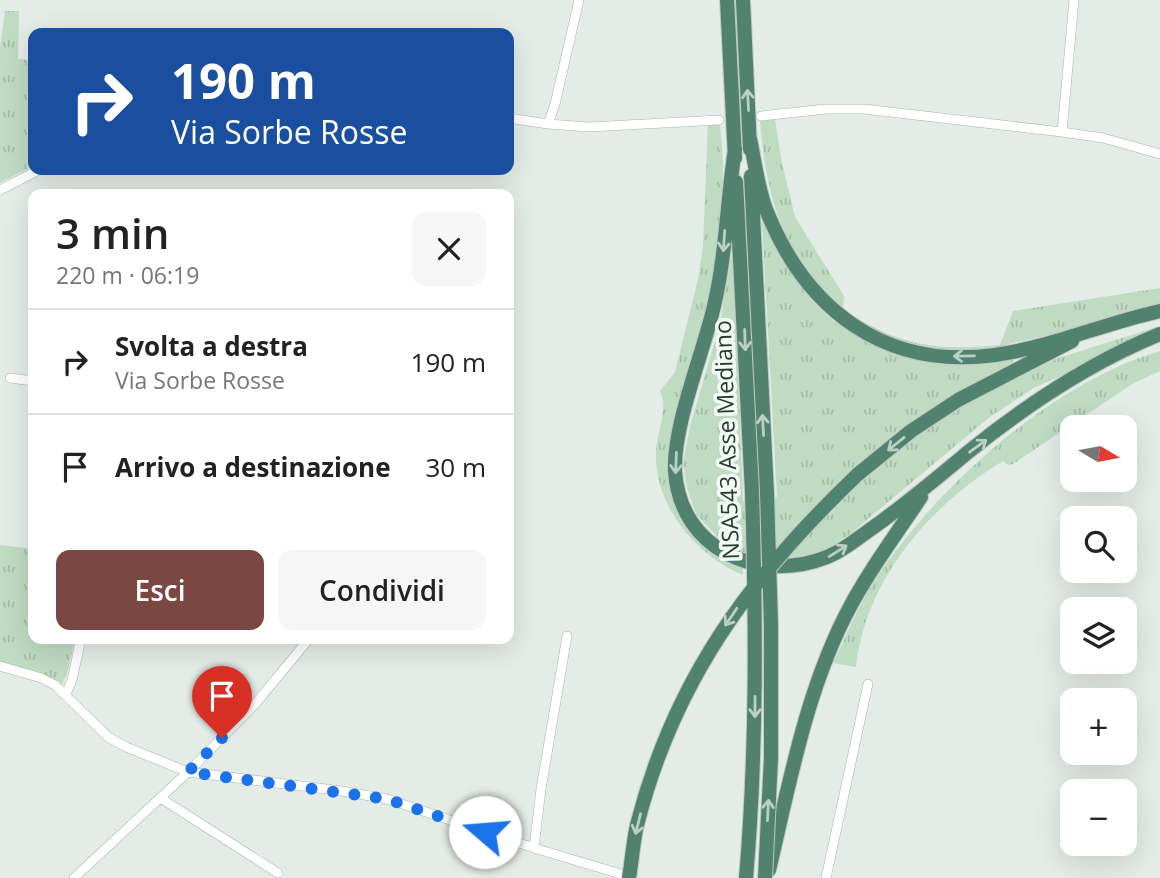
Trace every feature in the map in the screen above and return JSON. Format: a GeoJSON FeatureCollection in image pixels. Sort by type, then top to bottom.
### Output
{"type":"FeatureCollection","features":[{"type":"Feature","properties":{"kind":"highway","name":"NSA543 Asse Mediano"},"geometry":{"type":"LineString","coordinates":[[727,0],[734,149],[771,625],[771,758],[766,878]]}},
{"type":"Feature","properties":{"kind":"highway","name":"NSA543 Asse Mediano"},"geometry":{"type":"LineString","coordinates":[[743,0],[750,139],[759,492],[755,719],[746,878]]}},
{"type":"Feature","properties":{"kind":"highway"},"geometry":{"type":"LineString","coordinates":[[750,139],[766,210],[787,254],[810,288],[834,312],[870,336],[907,351],[943,356],[1034,353]]}},
{"type":"Feature","properties":{"kind":"highway"},"geometry":{"type":"LineString","coordinates":[[734,149],[723,258],[715,305],[678,442],[675,470],[679,499],[700,534],[725,554],[756,566],[793,567],[829,557],[925,489],[969,452],[1075,376],[1113,354],[1160,334]]}},
{"type":"Feature","properties":{"kind":"highway"},"geometry":{"type":"LineString","coordinates":[[629,878],[636,828],[664,741],[684,695],[712,644],[738,606],[815,516],[857,475],[911,431],[1034,353],[1098,327],[1160,311]]}},
{"type":"Feature","properties":{"kind":"highway"},"geometry":{"type":"LineString","coordinates":[[766,878],[806,718],[830,651],[851,604],[925,489]]}},
{"type":"Feature","properties":{"kind":"street"},"geometry":{"type":"LineString","coordinates":[[548,124],[579,0]]}},
{"type":"Feature","properties":{"kind":"street"},"geometry":{"type":"LineString","coordinates":[[1062,132],[1074,0]]}},
{"type":"Feature","properties":{"kind":"street"},"geometry":{"type":"LineString","coordinates":[[761,116],[826,109],[864,109],[1103,138],[1160,154]]}},
{"type":"Feature","properties":{"kind":"street"},"geometry":{"type":"LineString","coordinates":[[514,119],[589,127],[719,120]]}},
{"type":"Feature","properties":{"kind":"street"},"geometry":{"type":"LineString","coordinates":[[0,190],[29,175]]}},
{"type":"Feature","properties":{"kind":"street"},"geometry":{"type":"LineString","coordinates":[[10,378],[28,380]]}},
{"type":"Feature","properties":{"kind":"street"},"geometry":{"type":"LineString","coordinates":[[534,848],[541,789],[567,636]]}},
{"type":"Feature","properties":{"kind":"street"},"geometry":{"type":"LineString","coordinates":[[66,694],[80,644]]}},
{"type":"Feature","properties":{"kind":"street"},"geometry":{"type":"LineString","coordinates":[[74,878],[162,799],[256,704],[305,644]]}},
{"type":"Feature","properties":{"kind":"street"},"geometry":{"type":"LineString","coordinates":[[0,666],[41,678],[66,694],[108,737],[125,747],[188,772],[387,799],[635,878]]}},
{"type":"Feature","properties":{"kind":"street"},"geometry":{"type":"LineString","coordinates":[[825,878],[868,684]]}},
{"type":"Feature","properties":{"kind":"street"},"geometry":{"type":"LineString","coordinates":[[162,799],[278,873]]}},
{"type":"Feature","properties":{"kind":"green space"},"geometry":{"type":"Polygon","coordinates":[[[5,11],[19,11],[18,59],[28,60],[28,169],[0,183],[0,48],[5,11]]]}},
{"type":"Feature","properties":{"kind":"green space"},"geometry":{"type":"Polygon","coordinates":[[[775,119],[795,217],[844,296],[843,309],[882,331],[918,343],[937,346],[1000,345],[1013,311],[1160,288],[1160,310],[1008,344],[1018,377],[1055,359],[1160,326],[1160,331],[1034,388],[991,416],[850,534],[825,551],[781,560],[744,555],[721,541],[696,514],[687,488],[683,463],[690,426],[720,324],[731,255],[734,255],[743,501],[777,497],[763,218],[784,261],[811,300],[835,322],[843,310],[806,268],[782,225],[767,177],[760,121],[775,119]]]}},
{"type":"Feature","properties":{"kind":"green space"},"geometry":{"type":"Polygon","coordinates":[[[720,122],[722,203],[714,282],[671,441],[675,499],[743,567],[743,575],[709,555],[680,525],[662,490],[657,470],[656,450],[663,413],[660,391],[675,372],[699,275],[703,246],[708,123],[720,122]]]}},
{"type":"Feature","properties":{"kind":"green space"},"geometry":{"type":"Polygon","coordinates":[[[1160,351],[1160,371],[1132,384],[1086,415],[1060,415],[1060,432],[1013,464],[1008,465],[1003,461],[976,479],[927,523],[887,575],[872,604],[856,667],[833,663],[877,577],[925,515],[953,485],[1014,431],[1047,407],[1131,361],[1160,351]]]}},
{"type":"Feature","properties":{"kind":"green space"},"geometry":{"type":"Polygon","coordinates":[[[0,545],[28,548],[28,644],[74,644],[62,684],[39,672],[0,663],[0,545]]]}},
{"type":"Feature","properties":{"kind":"route"},"geometry":{"type":"LineString","coordinates":[[222,738],[188,772],[387,799],[485,832]]}}]}
